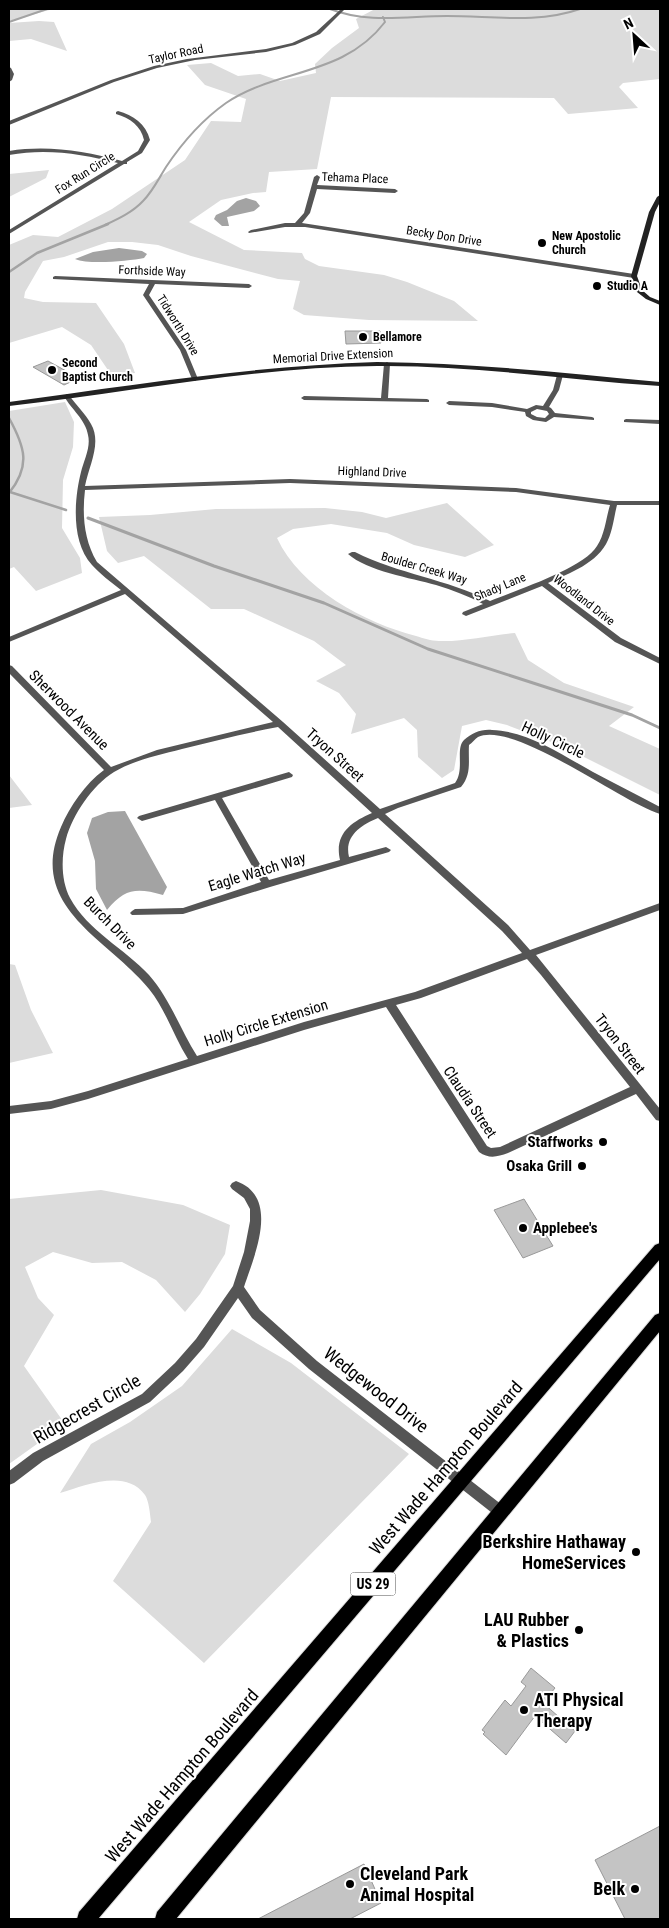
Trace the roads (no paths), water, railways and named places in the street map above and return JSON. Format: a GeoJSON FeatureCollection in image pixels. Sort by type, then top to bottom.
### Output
{"type":"FeatureCollection","features":[{"type":"Feature","properties":{"kind":"main road","name":"West Wade Hampton Boulevard"},"geometry":{"type":"LineString","coordinates":[[86,1919],[660,1249]]}},
{"type":"Feature","properties":{"kind":"main road"},"geometry":{"type":"LineString","coordinates":[[164,1919],[660,1320]]}},
{"type":"Feature","properties":{"kind":"street","name":"Taylor Road"},"geometry":{"type":"LineString","coordinates":[[9,123],[53,107],[111,81],[148,69],[186,60],[261,51],[296,43],[321,31],[340,11]]}},
{"type":"Feature","properties":{"kind":"street"},"geometry":{"type":"LineString","coordinates":[[9,68],[11,74],[9,80]]}},
{"type":"Feature","properties":{"kind":"street"},"geometry":{"type":"LineString","coordinates":[[118,113],[139,124],[146,136],[146,143],[140,152],[125,163]]}},
{"type":"Feature","properties":{"kind":"street","name":"Fox Run Circle"},"geometry":{"type":"LineString","coordinates":[[9,153],[31,150],[65,150],[125,163]]}},
{"type":"Feature","properties":{"kind":"street","name":"Fox Run Circle"},"geometry":{"type":"LineString","coordinates":[[9,232],[125,163]]}},
{"type":"Feature","properties":{"kind":"street"},"geometry":{"type":"LineString","coordinates":[[297,225],[307,213],[317,177]]}},
{"type":"Feature","properties":{"kind":"street","name":"Tehama Place"},"geometry":{"type":"LineString","coordinates":[[314,187],[395,190]]}},
{"type":"Feature","properties":{"kind":"street"},"geometry":{"type":"LineString","coordinates":[[660,197],[652,212],[634,276],[638,291],[660,303]]}},
{"type":"Feature","properties":{"kind":"street","name":"Becky Don Drive"},"geometry":{"type":"LineString","coordinates":[[252,232],[285,224],[297,225],[634,276]]}},
{"type":"Feature","properties":{"kind":"street","name":"Forthside Way"},"geometry":{"type":"LineString","coordinates":[[55,278],[249,286]]}},
{"type":"Feature","properties":{"kind":"street","name":"Tidworth Drive"},"geometry":{"type":"LineString","coordinates":[[152,283],[146,295],[183,350],[195,379]]}},
{"type":"Feature","properties":{"kind":"street"},"geometry":{"type":"LineString","coordinates":[[384,400],[387,364]]}},
{"type":"Feature","properties":{"kind":"street","name":"Memorial Drive Extension"},"geometry":{"type":"LineString","coordinates":[[9,404],[195,379],[299,368],[387,364],[440,366],[660,384]]}},
{"type":"Feature","properties":{"kind":"street"},"geometry":{"type":"LineString","coordinates":[[545,408],[556,390],[560,375]]}},
{"type":"Feature","properties":{"kind":"street","name":"Tryon Street"},"geometry":{"type":"LineString","coordinates":[[67,396],[87,424],[92,435],[82,488],[81,525],[85,548],[94,562],[280,724],[457,883],[529,954],[660,1116]]}},
{"type":"Feature","properties":{"kind":"street"},"geometry":{"type":"LineString","coordinates":[[304,398],[427,402]]}},
{"type":"Feature","properties":{"kind":"street"},"geometry":{"type":"LineString","coordinates":[[449,403],[492,405],[528,411],[533,408],[545,408],[551,410],[553,415]]}},
{"type":"Feature","properties":{"kind":"street"},"geometry":{"type":"LineString","coordinates":[[528,411],[530,417],[539,420],[550,419],[553,415]]}},
{"type":"Feature","properties":{"kind":"street"},"geometry":{"type":"LineString","coordinates":[[553,415],[592,419]]}},
{"type":"Feature","properties":{"kind":"street"},"geometry":{"type":"LineString","coordinates":[[626,421],[660,422]]}},
{"type":"Feature","properties":{"kind":"street","name":"Highland Drive"},"geometry":{"type":"LineString","coordinates":[[82,488],[290,481],[516,490],[614,502],[660,503]]}},
{"type":"Feature","properties":{"kind":"street","name":"Woodland Drive"},"geometry":{"type":"LineString","coordinates":[[614,502],[604,541],[598,550],[580,563],[542,582],[618,640],[660,661]]}},
{"type":"Feature","properties":{"kind":"street"},"geometry":{"type":"LineString","coordinates":[[651,503],[660,510]]}},
{"type":"Feature","properties":{"kind":"street","name":"Boulder Creek Way"},"geometry":{"type":"LineString","coordinates":[[352,554],[366,562],[384,568],[457,588],[488,603]]}},
{"type":"Feature","properties":{"kind":"street","name":"Shady Lane"},"geometry":{"type":"LineString","coordinates":[[466,614],[488,603],[542,582]]}},
{"type":"Feature","properties":{"kind":"street"},"geometry":{"type":"LineString","coordinates":[[9,640],[126,591]]}},
{"type":"Feature","properties":{"kind":"street","name":"Sherwood Avenue"},"geometry":{"type":"LineString","coordinates":[[9,668],[110,771]]}},
{"type":"Feature","properties":{"kind":"street","name":"Burch Drive"},"geometry":{"type":"LineString","coordinates":[[196,1061],[185,1047],[154,988],[79,917],[67,900],[60,884],[58,870],[59,851],[66,824],[81,800],[110,771],[155,754],[280,724]]}},
{"type":"Feature","properties":{"kind":"street","name":"Holly Circle"},"geometry":{"type":"LineString","coordinates":[[379,812],[458,785],[465,777],[465,748],[467,741],[475,735],[490,732],[518,738],[544,748],[660,811]]}},
{"type":"Feature","properties":{"kind":"street"},"geometry":{"type":"LineString","coordinates":[[142,818],[289,775]]}},
{"type":"Feature","properties":{"kind":"street"},"geometry":{"type":"LineString","coordinates":[[217,796],[267,884]]}},
{"type":"Feature","properties":{"kind":"street"},"geometry":{"type":"LineString","coordinates":[[346,860],[343,852],[344,837],[360,822],[379,812]]}},
{"type":"Feature","properties":{"kind":"street","name":"Eagle Watch Way"},"geometry":{"type":"LineString","coordinates":[[135,913],[183,911],[346,860],[386,850]]}},
{"type":"Feature","properties":{"kind":"street"},"geometry":{"type":"LineString","coordinates":[[529,954],[660,906]]}},
{"type":"Feature","properties":{"kind":"street","name":"Holly Circle Extension"},"geometry":{"type":"LineString","coordinates":[[9,1110],[51,1104],[88,1095],[304,1026],[389,1003],[529,954]]}},
{"type":"Feature","properties":{"kind":"street","name":"Claudia Street"},"geometry":{"type":"LineString","coordinates":[[389,1003],[461,1117],[483,1150],[488,1153],[494,1154],[504,1150],[638,1088]]}},
{"type":"Feature","properties":{"kind":"street","name":"Ridgecrest Circle"},"geometry":{"type":"LineString","coordinates":[[9,1479],[38,1457],[146,1398],[179,1368],[200,1343],[238,1288],[250,1252],[256,1221],[256,1208],[248,1195],[236,1186]]}},
{"type":"Feature","properties":{"kind":"street","name":"Wedgewood Drive"},"geometry":{"type":"LineString","coordinates":[[238,1288],[256,1314],[277,1334],[501,1512]]}},
{"type":"Feature","properties":{"kind":"waterway"},"geometry":{"type":"LineString","coordinates":[[9,22],[47,9]]}},
{"type":"Feature","properties":{"kind":"waterway"},"geometry":{"type":"LineString","coordinates":[[330,9],[344,14],[383,18]]}},
{"type":"Feature","properties":{"kind":"waterway"},"geometry":{"type":"LineString","coordinates":[[383,18],[447,16],[531,18],[564,14],[580,9]]}},
{"type":"Feature","properties":{"kind":"waterway"},"geometry":{"type":"LineString","coordinates":[[105,225],[130,212],[143,201],[186,141],[201,124],[226,103],[267,83],[330,63],[350,53],[368,40],[385,22],[383,18]]}},
{"type":"Feature","properties":{"kind":"waterway"},"geometry":{"type":"LineString","coordinates":[[9,272],[37,253],[108,224]]}},
{"type":"Feature","properties":{"kind":"waterway"},"geometry":{"type":"LineString","coordinates":[[9,418],[19,438],[23,456],[21,474],[9,493]]}},
{"type":"Feature","properties":{"kind":"waterway"},"geometry":{"type":"LineString","coordinates":[[10,492],[66,510]]}},
{"type":"Feature","properties":{"kind":"waterway"},"geometry":{"type":"LineString","coordinates":[[88,518],[214,566],[324,603],[428,649],[632,715],[660,728]]}},
{"type":"Feature","properties":{"kind":"place","name":"New Apostolic Church"},"geometry":{"type":"Point","coordinates":[542,243]}},
{"type":"Feature","properties":{"kind":"place","name":"Studio A"},"geometry":{"type":"Point","coordinates":[597,286]}},
{"type":"Feature","properties":{"kind":"place","name":"Bellamore"},"geometry":{"type":"Point","coordinates":[363,337]}},
{"type":"Feature","properties":{"kind":"place","name":"Second Baptist Church"},"geometry":{"type":"Point","coordinates":[52,370]}},
{"type":"Feature","properties":{"kind":"place","name":"Staffworks"},"geometry":{"type":"Point","coordinates":[603,1142]}},
{"type":"Feature","properties":{"kind":"place","name":"Osaka Grill"},"geometry":{"type":"Point","coordinates":[582,1166]}},
{"type":"Feature","properties":{"kind":"place","name":"Applebee's"},"geometry":{"type":"Point","coordinates":[523,1228]}},
{"type":"Feature","properties":{"kind":"place","name":"Berkshire Hathaway HomeServices"},"geometry":{"type":"Point","coordinates":[636,1552]}},
{"type":"Feature","properties":{"kind":"place","name":"LAU Rubber & Plastics"},"geometry":{"type":"Point","coordinates":[579,1630]}},
{"type":"Feature","properties":{"kind":"place","name":"ATI Physical Therapy"},"geometry":{"type":"Point","coordinates":[524,1710]}},
{"type":"Feature","properties":{"kind":"place","name":"Cleveland Park Animal Hospital"},"geometry":{"type":"Point","coordinates":[350,1884]}},
{"type":"Feature","properties":{"kind":"place","name":"Belk"},"geometry":{"type":"Point","coordinates":[635,1889]}}]}
